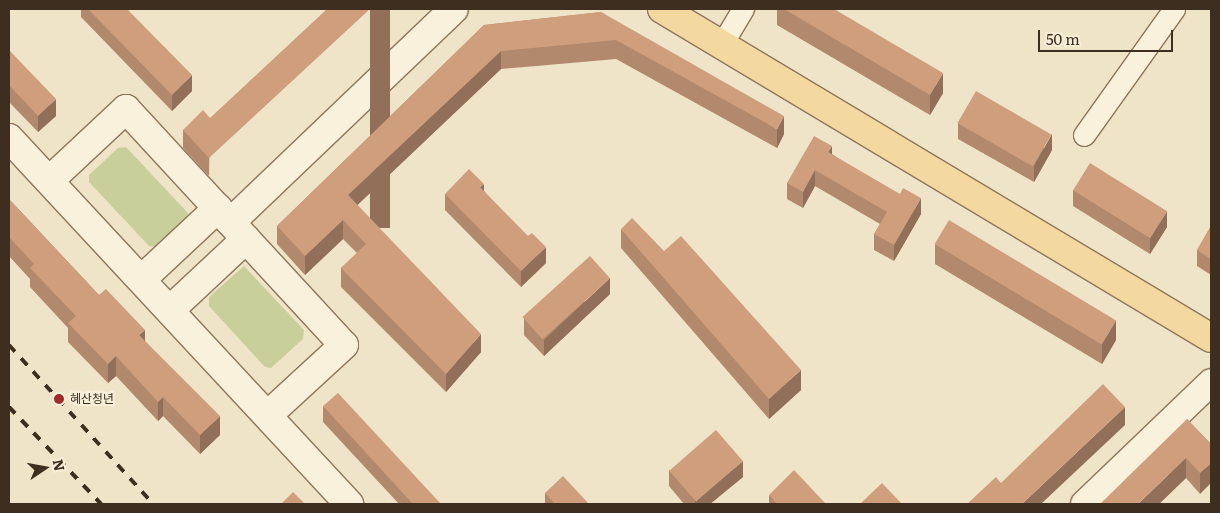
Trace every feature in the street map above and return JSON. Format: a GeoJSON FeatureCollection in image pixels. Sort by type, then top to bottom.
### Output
{"type":"FeatureCollection","features":[{"type":"Feature","properties":{"kind":"main road"},"geometry":{"type":"LineString","coordinates":[[170,310],[232,223],[454,9]]}},
{"type":"Feature","properties":{"kind":"main road"},"geometry":{"type":"LineString","coordinates":[[662,9],[722,42],[1211,338]]}},
{"type":"Feature","properties":{"kind":"main road"},"geometry":{"type":"LineString","coordinates":[[50,180],[126,109],[232,223],[344,345],[268,416]]}},
{"type":"Feature","properties":{"kind":"main road"},"geometry":{"type":"LineString","coordinates":[[9,138],[349,504]]}},
{"type":"Feature","properties":{"kind":"main road"},"geometry":{"type":"LineString","coordinates":[[142,279],[232,223]]}},
{"type":"Feature","properties":{"kind":"street"},"geometry":{"type":"LineString","coordinates":[[722,42],[743,9]]}},
{"type":"Feature","properties":{"kind":"street"},"geometry":{"type":"LineString","coordinates":[[1084,135],[1174,9]]}},
{"type":"Feature","properties":{"kind":"street"},"geometry":{"type":"LineString","coordinates":[[1084,504],[1211,382]]}},
{"type":"Feature","properties":{"kind":"green space"},"geometry":{"type":"Polygon","coordinates":[[[126,147],[188,213],[187,220],[156,247],[149,246],[89,182],[89,175],[118,148],[126,147]]]}},
{"type":"Feature","properties":{"kind":"green space"},"geometry":{"type":"Polygon","coordinates":[[[244,266],[304,330],[303,339],[271,368],[265,367],[209,306],[209,297],[244,266]]]}},
{"type":"Feature","properties":{"kind":"building"},"geometry":{"type":"Polygon","coordinates":[[[88,9],[127,9],[192,75],[172,95],[88,9]]]}},
{"type":"Feature","properties":{"kind":"building"},"geometry":{"type":"Polygon","coordinates":[[[327,9],[370,9],[209,158],[183,130],[203,110],[210,118],[327,9]]]}},
{"type":"Feature","properties":{"kind":"building"},"geometry":{"type":"Polygon","coordinates":[[[784,9],[834,9],[943,73],[930,95],[784,9]]]}},
{"type":"Feature","properties":{"kind":"building"},"geometry":{"type":"Polygon","coordinates":[[[601,12],[784,116],[777,129],[616,40],[501,51],[348,195],[481,334],[446,374],[341,268],[366,244],[343,220],[305,256],[277,226],[484,25],[601,12]]]}},
{"type":"Feature","properties":{"kind":"building"},"geometry":{"type":"Polygon","coordinates":[[[9,50],[56,99],[38,116],[9,85],[9,50]]]}},
{"type":"Feature","properties":{"kind":"building"},"geometry":{"type":"Polygon","coordinates":[[[976,91],[1051,134],[1033,167],[958,123],[976,91]]]}},
{"type":"Feature","properties":{"kind":"building"},"geometry":{"type":"Polygon","coordinates":[[[814,136],[832,146],[828,152],[900,194],[903,188],[921,198],[894,245],[874,234],[887,212],[815,170],[803,192],[787,183],[814,136]]]}},
{"type":"Feature","properties":{"kind":"building"},"geometry":{"type":"Polygon","coordinates":[[[1090,163],[1167,211],[1150,238],[1073,190],[1090,163]]]}},
{"type":"Feature","properties":{"kind":"building"},"geometry":{"type":"Polygon","coordinates":[[[469,169],[484,184],[480,187],[528,236],[532,233],[546,247],[521,271],[445,194],[469,169]]]}},
{"type":"Feature","properties":{"kind":"building"},"geometry":{"type":"Polygon","coordinates":[[[9,199],[99,295],[106,289],[145,330],[139,335],[220,416],[200,435],[163,397],[158,402],[116,356],[108,364],[68,323],[76,316],[30,268],[34,264],[9,237],[9,199]]]}},
{"type":"Feature","properties":{"kind":"building"},"geometry":{"type":"Polygon","coordinates":[[[632,218],[664,251],[681,236],[801,370],[769,399],[621,229],[632,218]]]}},
{"type":"Feature","properties":{"kind":"building"},"geometry":{"type":"Polygon","coordinates":[[[949,220],[1116,320],[1102,344],[935,244],[949,220]]]}},
{"type":"Feature","properties":{"kind":"building"},"geometry":{"type":"Polygon","coordinates":[[[1211,226],[1211,259],[1197,250],[1211,226]]]}},
{"type":"Feature","properties":{"kind":"building"},"geometry":{"type":"Polygon","coordinates":[[[590,256],[610,278],[542,339],[522,317],[590,256]]]}},
{"type":"Feature","properties":{"kind":"building"},"geometry":{"type":"Polygon","coordinates":[[[1103,384],[1125,407],[1022,504],[967,504],[996,477],[1001,483],[1103,384]]]}},
{"type":"Feature","properties":{"kind":"building"},"geometry":{"type":"Polygon","coordinates":[[[338,393],[441,504],[413,504],[323,406],[338,393]]]}},
{"type":"Feature","properties":{"kind":"building"},"geometry":{"type":"Polygon","coordinates":[[[1187,419],[1211,444],[1211,463],[1200,473],[1186,458],[1138,504],[1100,504],[1187,419]]]}},
{"type":"Feature","properties":{"kind":"building"},"geometry":{"type":"Polygon","coordinates":[[[716,430],[743,461],[696,502],[669,471],[716,430]]]}},
{"type":"Feature","properties":{"kind":"building"},"geometry":{"type":"Polygon","coordinates":[[[794,470],[826,504],[777,504],[769,495],[794,470]]]}},
{"type":"Feature","properties":{"kind":"building"},"geometry":{"type":"Polygon","coordinates":[[[563,476],[589,504],[555,504],[545,493],[563,476]]]}},
{"type":"Feature","properties":{"kind":"building"},"geometry":{"type":"Polygon","coordinates":[[[882,483],[902,504],[860,504],[882,483]]]}},
{"type":"Feature","properties":{"kind":"building"},"geometry":{"type":"Polygon","coordinates":[[[293,492],[305,504],[281,504],[293,492]]]}},
{"type":"Feature","properties":{"kind":"railway"},"geometry":{"type":"LineString","coordinates":[[9,345],[153,504]]}},
{"type":"Feature","properties":{"kind":"railway"},"geometry":{"type":"LineString","coordinates":[[9,407],[101,504]]}},
{"type":"Feature","properties":{"kind":"place","name":"혜산청년"},"geometry":{"type":"Point","coordinates":[59,399]}}]}
